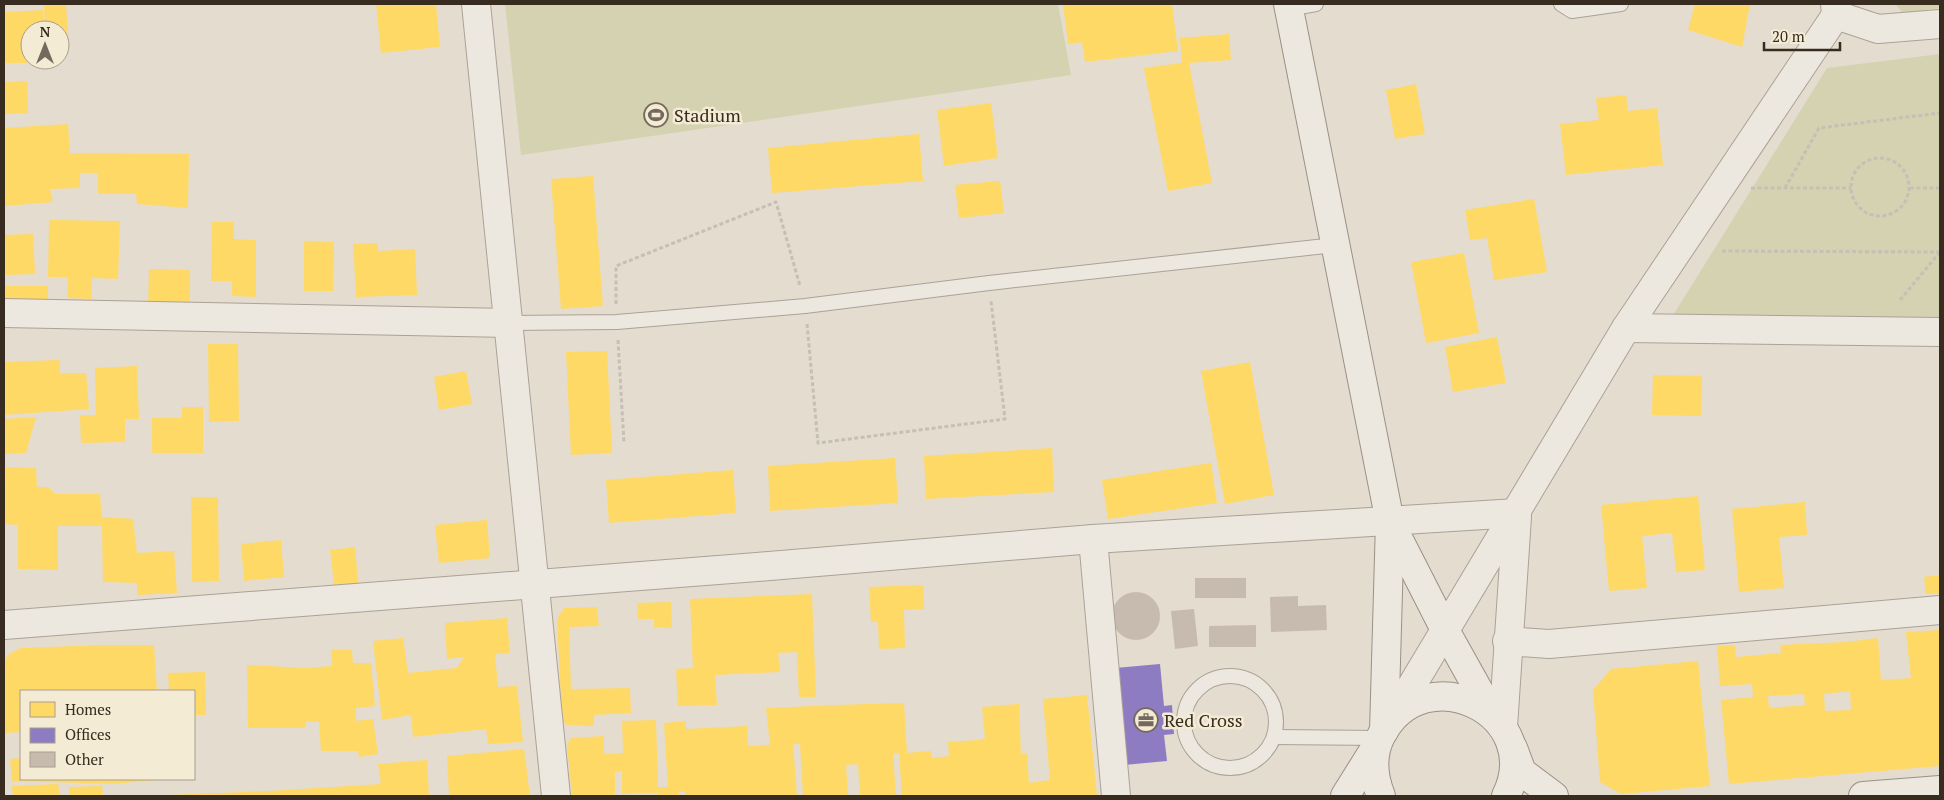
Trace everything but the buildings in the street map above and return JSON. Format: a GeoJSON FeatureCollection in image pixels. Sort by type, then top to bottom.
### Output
{"type":"FeatureCollection","features":[{"type":"Feature","properties":{"kind":"street"},"geometry":{"type":"LineString","coordinates":[[476,4],[556,796]]}},
{"type":"Feature","properties":{"kind":"street"},"geometry":{"type":"LineString","coordinates":[[1288,6],[1390,522],[1383,733],[1374,767],[1376,783],[1382,796]]}},
{"type":"Feature","properties":{"kind":"street"},"geometry":{"type":"LineString","coordinates":[[1345,796],[1517,513],[1626,328],[1835,9],[1878,29],[1940,24]]}},
{"type":"Feature","properties":{"kind":"street"},"geometry":{"type":"LineString","coordinates":[[4,313],[509,323]]}},
{"type":"Feature","properties":{"kind":"street"},"geometry":{"type":"LineString","coordinates":[[1626,328],[1940,332]]}},
{"type":"Feature","properties":{"kind":"street"},"geometry":{"type":"LineString","coordinates":[[4,625],[1093,539],[1517,513]]}},
{"type":"Feature","properties":{"kind":"street"},"geometry":{"type":"LineString","coordinates":[[1506,796],[1514,770],[1512,752],[1502,727],[1517,513]]}},
{"type":"Feature","properties":{"kind":"street"},"geometry":{"type":"LineString","coordinates":[[1390,522],[1445,630],[1502,727],[1522,772],[1554,796]]}},
{"type":"Feature","properties":{"kind":"street"},"geometry":{"type":"LineString","coordinates":[[1093,539],[1116,796]]}},
{"type":"Feature","properties":{"kind":"street"},"geometry":{"type":"LineString","coordinates":[[1507,641],[1549,644],[1940,610]]}},
{"type":"Feature","properties":{"kind":"street"},"geometry":{"type":"LineString","coordinates":[[1383,733],[1405,708],[1424,698],[1447,696],[1470,701],[1502,727]]}},
{"type":"Feature","properties":{"kind":"street"},"geometry":{"type":"LineString","coordinates":[[1863,796],[1940,790]]}},
{"type":"Feature","properties":{"kind":"lane"},"geometry":{"type":"LineString","coordinates":[[1288,6],[1316,4]]}},
{"type":"Feature","properties":{"kind":"lane"},"geometry":{"type":"LineString","coordinates":[[1561,4],[1572,11],[1621,4]]}},
{"type":"Feature","properties":{"kind":"lane"},"geometry":{"type":"LineString","coordinates":[[509,323],[617,322],[805,306],[989,283],[1336,245]]}},
{"type":"Feature","properties":{"kind":"lane"},"geometry":{"type":"LineString","coordinates":[[1222,677],[1237,677],[1251,681],[1271,701],[1275,712],[1276,725],[1274,737],[1267,750],[1256,760],[1242,767],[1227,769],[1213,765],[1200,758],[1190,747],[1184,733],[1183,718],[1187,703],[1196,691],[1207,682],[1222,677]]}},
{"type":"Feature","properties":{"kind":"lane"},"geometry":{"type":"LineString","coordinates":[[1274,737],[1383,733]]}},
{"type":"Feature","properties":{"kind":"path"},"geometry":{"type":"LineString","coordinates":[[1785,188],[1819,128],[1940,113]]}},
{"type":"Feature","properties":{"kind":"path"},"geometry":{"type":"LineString","coordinates":[[1879,157],[1897,163],[1908,178],[1910,188],[1908,197],[1896,212],[1887,216],[1877,216],[1868,214],[1859,208],[1854,201],[1851,188],[1854,172],[1861,164],[1879,157]]}},
{"type":"Feature","properties":{"kind":"path"},"geometry":{"type":"LineString","coordinates":[[1747,188],[1851,188]]}},
{"type":"Feature","properties":{"kind":"path"},"geometry":{"type":"LineString","coordinates":[[1910,188],[1940,188]]}},
{"type":"Feature","properties":{"kind":"path"},"geometry":{"type":"LineString","coordinates":[[624,443],[617,322],[616,266],[776,202]]}},
{"type":"Feature","properties":{"kind":"path"},"geometry":{"type":"LineString","coordinates":[[1722,251],[1940,252]]}},
{"type":"Feature","properties":{"kind":"path"},"geometry":{"type":"LineString","coordinates":[[1900,300],[1940,252]]}},
{"type":"Feature","properties":{"kind":"path"},"geometry":{"type":"LineString","coordinates":[[818,442],[1005,419],[989,283]]}},
{"type":"Feature","properties":{"kind":"shaded area","name":"Stadium"},"geometry":{"type":"Polygon","coordinates":[[[505,4],[1058,4],[1071,75],[521,155],[505,4]]]}},
{"type":"Feature","properties":{"kind":"shaded area"},"geometry":{"type":"Polygon","coordinates":[[[1895,4],[1940,4],[1940,8],[1903,13],[1895,4]]]}},
{"type":"Feature","properties":{"kind":"shaded area"},"geometry":{"type":"Polygon","coordinates":[[[1940,54],[1940,323],[1672,317],[1827,68],[1940,54]]]}},
{"type":"Feature","properties":{"kind":"place","name":"Stadium"},"geometry":{"type":"Point","coordinates":[656,115]}},
{"type":"Feature","properties":{"kind":"place","name":"Red Cross"},"geometry":{"type":"Point","coordinates":[1146,720]}}]}
